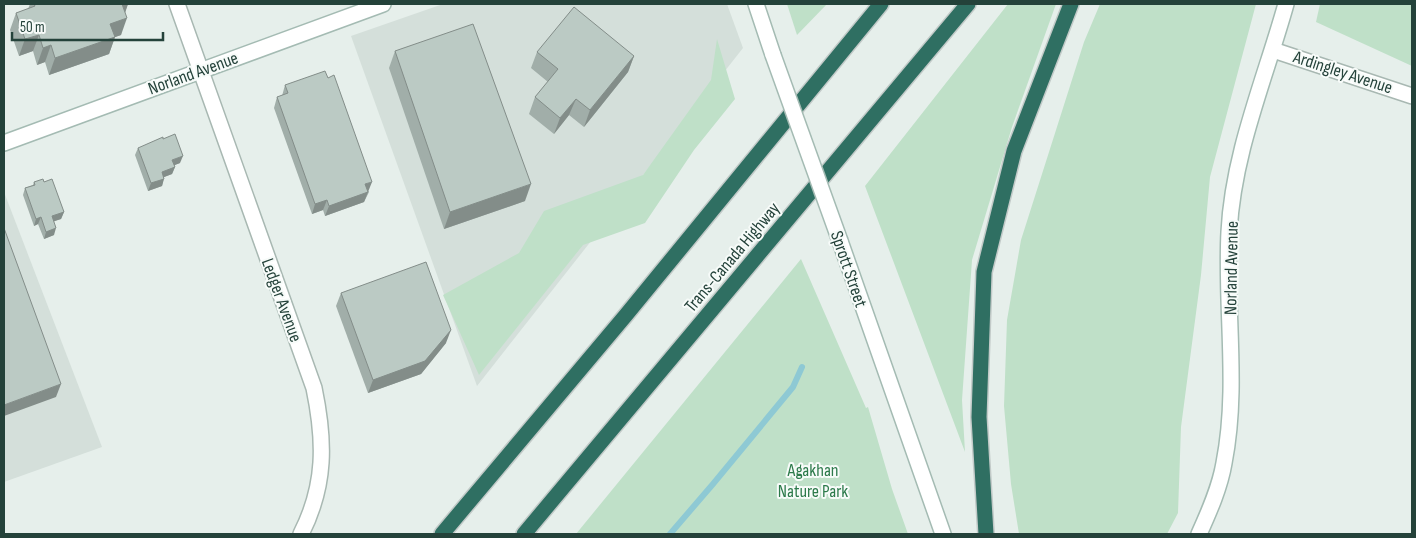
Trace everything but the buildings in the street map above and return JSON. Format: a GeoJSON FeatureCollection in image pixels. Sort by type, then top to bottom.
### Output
{"type":"FeatureCollection","features":[{"type":"Feature","properties":{"kind":"highway"},"geometry":{"type":"LineString","coordinates":[[442,534],[626,315],[881,4]]}},
{"type":"Feature","properties":{"kind":"highway","name":"Trans-Canada Highway"},"geometry":{"type":"LineString","coordinates":[[524,534],[968,4]]}},
{"type":"Feature","properties":{"kind":"highway"},"geometry":{"type":"LineString","coordinates":[[986,534],[979,417],[984,272],[1014,151],[1071,4]]}},
{"type":"Feature","properties":{"kind":"street","name":"Ledger Avenue"},"geometry":{"type":"LineString","coordinates":[[177,4],[315,396],[320,419],[322,448],[320,476],[301,534]]}},
{"type":"Feature","properties":{"kind":"street","name":"Norland Avenue"},"geometry":{"type":"LineString","coordinates":[[4,142],[383,4]]}},
{"type":"Feature","properties":{"kind":"street","name":"Sprott Street"},"geometry":{"type":"LineString","coordinates":[[756,4],[943,534]]}},
{"type":"Feature","properties":{"kind":"street","name":"Norland Avenue"},"geometry":{"type":"LineString","coordinates":[[1199,534],[1224,465],[1229,434],[1231,404],[1229,230],[1235,185],[1245,137],[1286,4]]}},
{"type":"Feature","properties":{"kind":"street","name":"Ardingley Avenue"},"geometry":{"type":"LineString","coordinates":[[1273,50],[1412,96]]}},
{"type":"Feature","properties":{"kind":"shaded area"},"geometry":{"type":"Polygon","coordinates":[[[443,4],[727,4],[743,48],[477,386],[351,36],[443,4]]]}},
{"type":"Feature","properties":{"kind":"shaded area"},"geometry":{"type":"Polygon","coordinates":[[[4,192],[102,447],[4,482],[4,192]]]}},
{"type":"Feature","properties":{"kind":"green space"},"geometry":{"type":"Polygon","coordinates":[[[787,4],[827,4],[797,35],[787,4]]]}},
{"type":"Feature","properties":{"kind":"green space"},"geometry":{"type":"Polygon","coordinates":[[[1008,4],[1056,4],[1012,127],[972,260],[962,400],[965,452],[865,186],[1008,4]]]}},
{"type":"Feature","properties":{"kind":"green space"},"geometry":{"type":"Polygon","coordinates":[[[1100,4],[1256,4],[1210,177],[1201,275],[1181,427],[1178,513],[1167,534],[1019,534],[1011,484],[1004,406],[1007,320],[1021,240],[1084,42],[1100,4]]]}},
{"type":"Feature","properties":{"kind":"green space"},"geometry":{"type":"Polygon","coordinates":[[[1320,4],[1412,4],[1412,66],[1316,22],[1320,4]]]}},
{"type":"Feature","properties":{"kind":"green space"},"geometry":{"type":"Polygon","coordinates":[[[717,39],[735,99],[694,150],[645,223],[583,245],[479,375],[443,295],[519,253],[544,211],[643,175],[711,80],[717,39]]]}},
{"type":"Feature","properties":{"kind":"green space","name":"Agakhan Nature Park"},"geometry":{"type":"Polygon","coordinates":[[[801,259],[866,408],[868,407],[892,489],[908,534],[576,534],[801,259]]]}},
{"type":"Feature","properties":{"kind":"waterway"},"geometry":{"type":"LineString","coordinates":[[670,534],[793,387],[802,367]]}}]}
